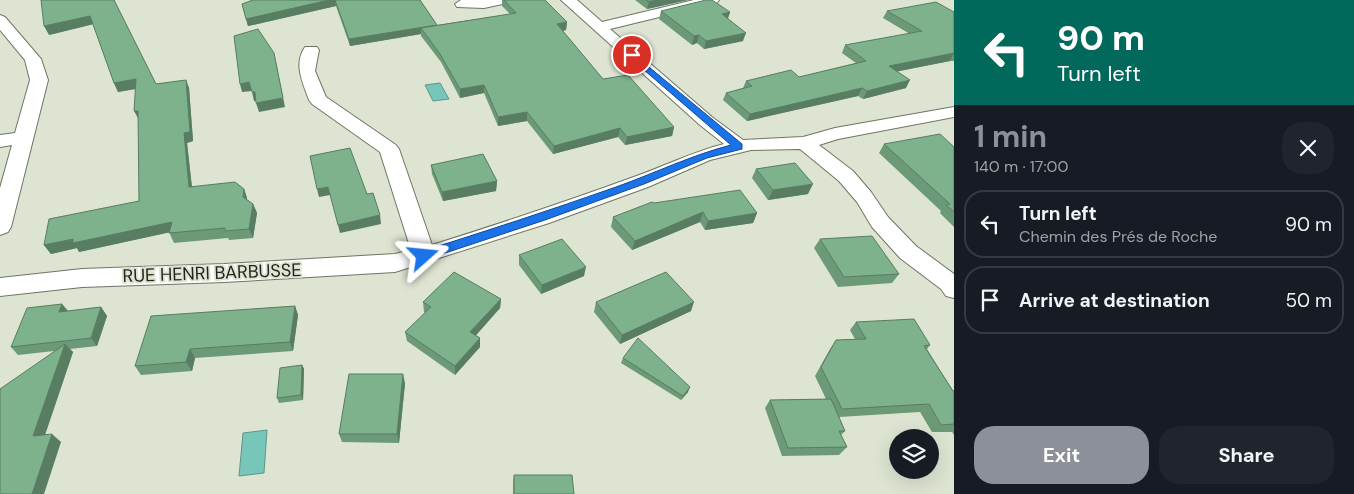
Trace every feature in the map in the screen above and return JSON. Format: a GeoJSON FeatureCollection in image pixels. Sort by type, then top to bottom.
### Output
{"type":"FeatureCollection","features":[{"type":"Feature","properties":{"kind":"street"},"geometry":{"type":"LineString","coordinates":[[462,4],[484,4],[502,0]]}},
{"type":"Feature","properties":{"kind":"street"},"geometry":{"type":"LineString","coordinates":[[568,0],[706,120],[739,146]]}},
{"type":"Feature","properties":{"kind":"street"},"geometry":{"type":"LineString","coordinates":[[598,26],[712,0]]}},
{"type":"Feature","properties":{"kind":"street"},"geometry":{"type":"LineString","coordinates":[[0,20],[33,59],[39,80],[0,227]]}},
{"type":"Feature","properties":{"kind":"street"},"geometry":{"type":"LineString","coordinates":[[312,50],[307,71],[318,100],[389,150],[424,256]]}},
{"type":"Feature","properties":{"kind":"street","name":"RUE HENRI BARBUSSE"},"geometry":{"type":"LineString","coordinates":[[0,287],[82,278],[366,266],[395,263],[424,256],[541,218],[641,182],[696,158],[739,146],[761,143],[804,143],[835,134],[954,112]]}},
{"type":"Feature","properties":{"kind":"street"},"geometry":{"type":"LineString","coordinates":[[0,141],[25,138]]}},
{"type":"Feature","properties":{"kind":"street"},"geometry":{"type":"LineString","coordinates":[[804,143],[846,176],[864,197],[880,222],[908,252],[949,283],[954,289]]}},
{"type":"Feature","properties":{"kind":"water"},"geometry":{"type":"Polygon","coordinates":[[[440,83],[449,99],[433,101],[425,85],[440,83]]]}},
{"type":"Feature","properties":{"kind":"water"},"geometry":{"type":"Polygon","coordinates":[[[267,430],[264,473],[239,476],[243,433],[267,430]]]}},
{"type":"Feature","properties":{"kind":"building"},"geometry":{"type":"Polygon","coordinates":[[[41,0],[114,0],[156,84],[186,80],[190,132],[184,133],[189,187],[235,182],[244,189],[243,197],[253,204],[249,229],[225,231],[225,228],[169,233],[172,222],[73,243],[73,239],[44,245],[49,219],[139,201],[138,111],[134,111],[136,79],[114,83],[90,16],[44,26],[41,0]]]}},
{"type":"Feature","properties":{"kind":"building"},"geometry":{"type":"Polygon","coordinates":[[[253,0],[329,0],[246,19],[242,4],[253,0]]]}},
{"type":"Feature","properties":{"kind":"building"},"geometry":{"type":"Polygon","coordinates":[[[335,0],[420,0],[437,25],[349,39],[335,0]]]}},
{"type":"Feature","properties":{"kind":"building"},"geometry":{"type":"Polygon","coordinates":[[[504,0],[545,0],[567,22],[557,24],[603,79],[628,75],[674,127],[627,137],[620,128],[554,146],[527,112],[498,117],[484,85],[460,89],[440,54],[421,28],[516,13],[504,0]]]}},
{"type":"Feature","properties":{"kind":"building"},"geometry":{"type":"Polygon","coordinates":[[[712,0],[730,12],[722,14],[746,33],[706,41],[699,35],[694,36],[661,11],[712,0]]]}},
{"type":"Feature","properties":{"kind":"building"},"geometry":{"type":"Polygon","coordinates":[[[936,2],[954,12],[954,53],[889,66],[910,80],[867,91],[862,88],[750,114],[726,93],[752,86],[746,81],[791,70],[799,77],[866,61],[845,45],[922,31],[887,11],[936,2]]]}},
{"type":"Feature","properties":{"kind":"building"},"geometry":{"type":"Polygon","coordinates":[[[258,29],[274,53],[283,98],[256,103],[255,92],[252,92],[249,82],[240,84],[234,36],[258,29]]]}},
{"type":"Feature","properties":{"kind":"building"},"geometry":{"type":"Polygon","coordinates":[[[940,134],[954,147],[954,212],[946,205],[950,204],[884,144],[940,134]]]}},
{"type":"Feature","properties":{"kind":"building"},"geometry":{"type":"Polygon","coordinates":[[[350,148],[367,194],[373,193],[380,215],[338,225],[328,187],[317,189],[310,156],[350,148]]]}},
{"type":"Feature","properties":{"kind":"building"},"geometry":{"type":"Polygon","coordinates":[[[483,154],[497,181],[442,192],[431,165],[483,154]]]}},
{"type":"Feature","properties":{"kind":"building"},"geometry":{"type":"Polygon","coordinates":[[[795,163],[813,184],[773,190],[756,169],[795,163]]]}},
{"type":"Feature","properties":{"kind":"building"},"geometry":{"type":"Polygon","coordinates":[[[740,190],[757,213],[708,221],[703,212],[635,241],[613,217],[652,202],[740,190]]]}},
{"type":"Feature","properties":{"kind":"building"},"geometry":{"type":"Polygon","coordinates":[[[872,236],[899,274],[844,277],[820,239],[872,236]]]}},
{"type":"Feature","properties":{"kind":"building"},"geometry":{"type":"Polygon","coordinates":[[[562,239],[586,267],[542,285],[519,255],[562,239]]]}},
{"type":"Feature","properties":{"kind":"building"},"geometry":{"type":"Polygon","coordinates":[[[454,272],[501,299],[470,332],[480,338],[455,366],[405,332],[431,307],[423,302],[454,272]]]}},
{"type":"Feature","properties":{"kind":"building"},"geometry":{"type":"Polygon","coordinates":[[[666,272],[694,302],[622,335],[596,302],[666,272]]]}},
{"type":"Feature","properties":{"kind":"building"},"geometry":{"type":"Polygon","coordinates":[[[62,304],[59,312],[101,307],[91,338],[11,347],[27,308],[62,304]]]}},
{"type":"Feature","properties":{"kind":"building"},"geometry":{"type":"Polygon","coordinates":[[[295,306],[290,342],[190,349],[186,362],[135,366],[151,316],[295,306]]]}},
{"type":"Feature","properties":{"kind":"building"},"geometry":{"type":"Polygon","coordinates":[[[914,319],[930,345],[924,346],[954,391],[954,424],[941,425],[929,404],[842,409],[821,367],[836,340],[866,339],[856,322],[914,319]]]}},
{"type":"Feature","properties":{"kind":"building"},"geometry":{"type":"Polygon","coordinates":[[[638,338],[690,387],[683,396],[623,358],[638,338]]]}},
{"type":"Feature","properties":{"kind":"building"},"geometry":{"type":"Polygon","coordinates":[[[65,344],[33,436],[52,434],[32,494],[0,494],[0,389],[65,344]]]}},
{"type":"Feature","properties":{"kind":"building"},"geometry":{"type":"Polygon","coordinates":[[[302,365],[301,395],[277,398],[280,368],[302,365]]]}},
{"type":"Feature","properties":{"kind":"building"},"geometry":{"type":"Polygon","coordinates":[[[349,374],[403,374],[397,434],[339,434],[349,374]]]}},
{"type":"Feature","properties":{"kind":"building"},"geometry":{"type":"Polygon","coordinates":[[[831,399],[845,431],[839,431],[847,447],[788,448],[770,400],[831,399]]]}},
{"type":"Feature","properties":{"kind":"building"},"geometry":{"type":"Polygon","coordinates":[[[514,475],[572,475],[574,494],[514,494],[514,475]]]}},
{"type":"Feature","properties":{"kind":"route"},"geometry":{"type":"LineString","coordinates":[[424,256],[541,218],[641,182],[704,155],[739,146],[706,120],[632,55]]}}]}
